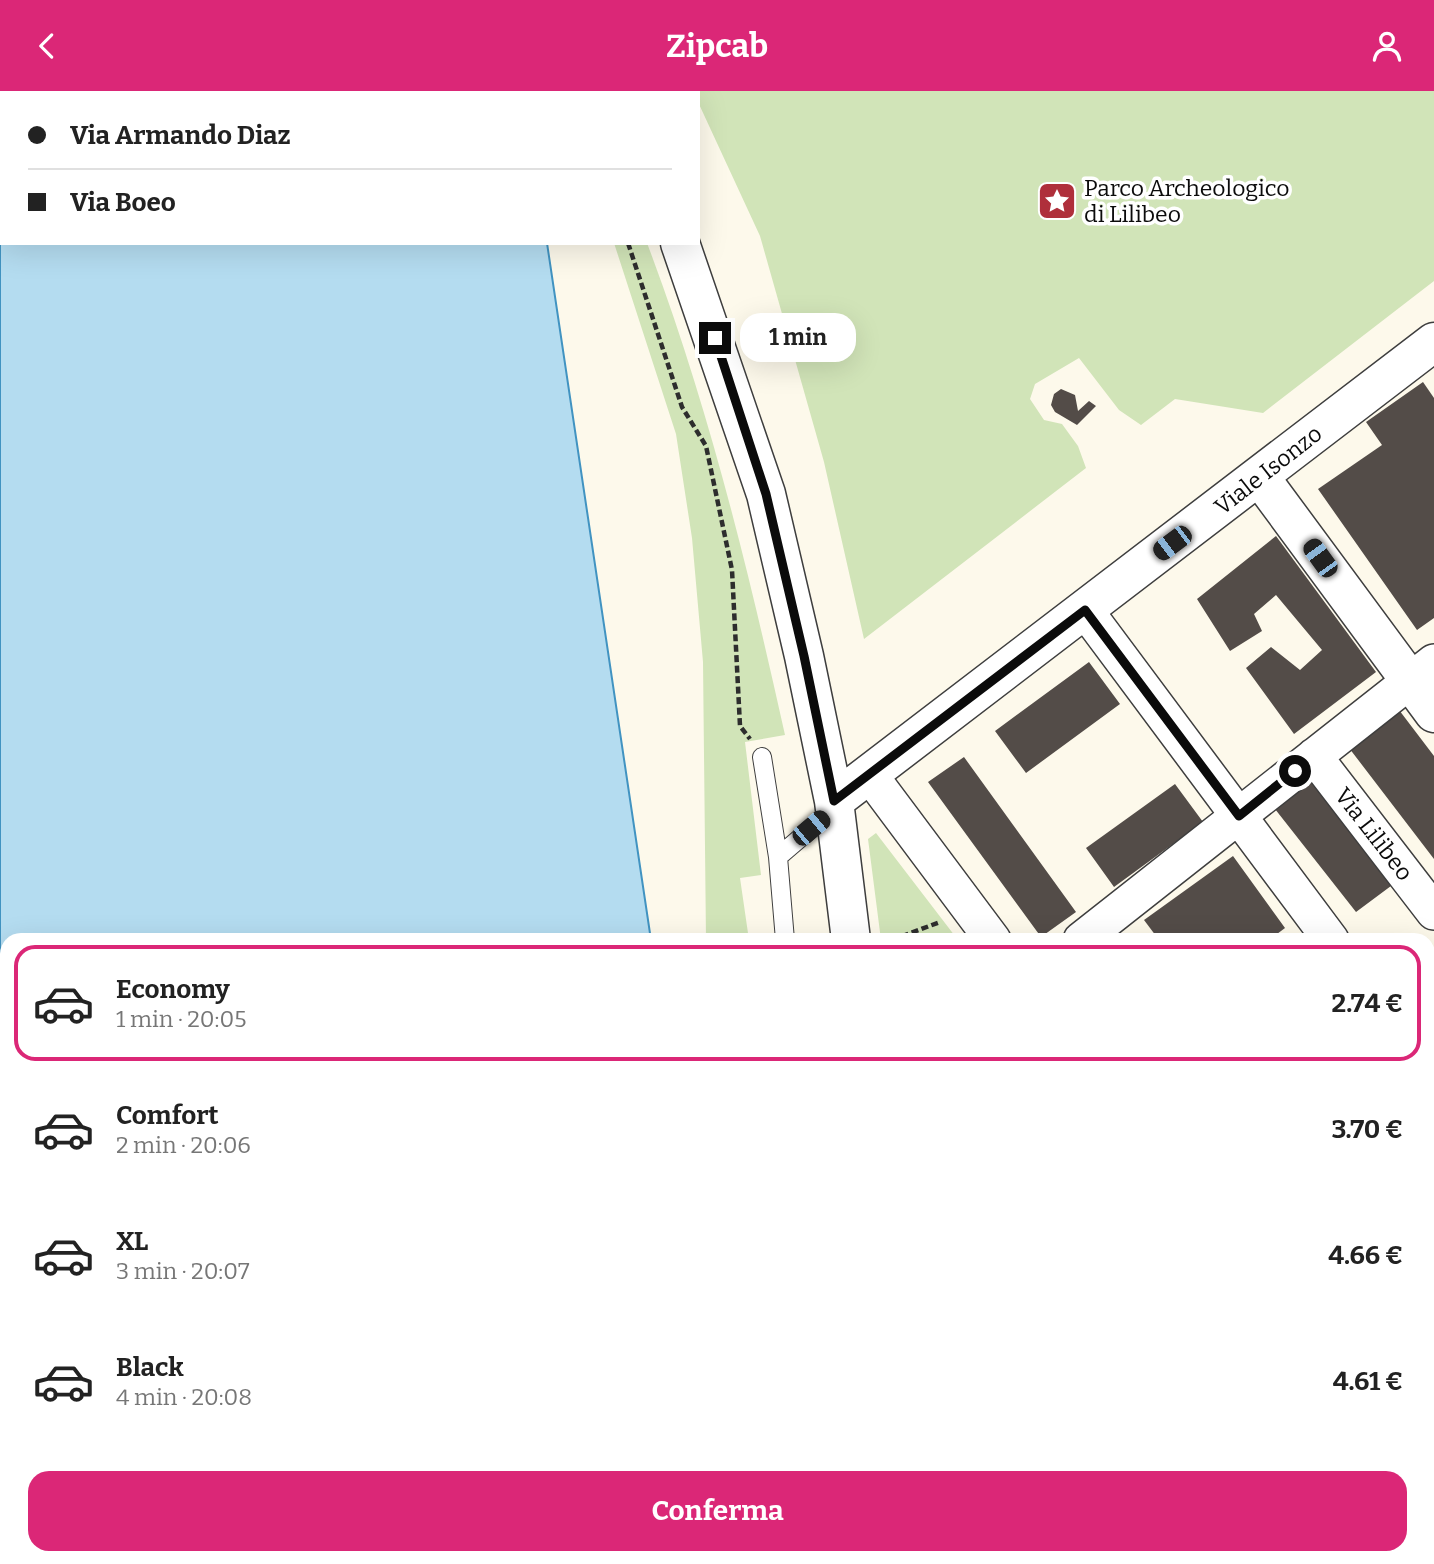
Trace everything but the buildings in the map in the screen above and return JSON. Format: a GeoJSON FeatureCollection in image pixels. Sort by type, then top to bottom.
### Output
{"type":"FeatureCollection","features":[{"type":"Feature","properties":{"kind":"street"},"geometry":{"type":"LineString","coordinates":[[681,245],[766,494],[804,656],[834,805],[849,933]]}},
{"type":"Feature","properties":{"kind":"street","name":"Viale Isonzo"},"geometry":{"type":"LineString","coordinates":[[834,805],[869,774],[1434,342]]}},
{"type":"Feature","properties":{"kind":"street"},"geometry":{"type":"LineString","coordinates":[[1259,477],[1422,671],[1434,713]]}},
{"type":"Feature","properties":{"kind":"street"},"geometry":{"type":"LineString","coordinates":[[1085,610],[1326,933]]}},
{"type":"Feature","properties":{"kind":"street"},"geometry":{"type":"LineString","coordinates":[[1090,933],[1422,671]]}},
{"type":"Feature","properties":{"kind":"street","name":"Via Lilibeo"},"geometry":{"type":"LineString","coordinates":[[1314,756],[1434,912]]}},
{"type":"Feature","properties":{"kind":"street"},"geometry":{"type":"LineString","coordinates":[[869,774],[988,933]]}},
{"type":"Feature","properties":{"kind":"lane"},"geometry":{"type":"LineString","coordinates":[[762,757],[778,857],[784,933]]}},
{"type":"Feature","properties":{"kind":"lane"},"geometry":{"type":"LineString","coordinates":[[778,857],[834,805]]}},
{"type":"Feature","properties":{"kind":"path"},"geometry":{"type":"LineString","coordinates":[[629,245],[682,407],[706,446],[732,570],[740,726],[762,757]]}},
{"type":"Feature","properties":{"kind":"path"},"geometry":{"type":"LineString","coordinates":[[910,933],[950,918]]}},
{"type":"Feature","properties":{"kind":"green space"},"geometry":{"type":"Polygon","coordinates":[[[700,91],[1434,91],[1434,281],[1263,413],[1175,399],[1141,425],[1119,410],[1079,358],[1035,384],[1030,399],[1044,420],[1062,424],[1078,446],[1086,468],[864,639],[824,462],[760,236],[700,106],[700,91]]]}},
{"type":"Feature","properties":{"kind":"green space"},"geometry":{"type":"Polygon","coordinates":[[[615,245],[648,245],[669,304],[725,487],[785,735],[745,742],[761,875],[740,878],[748,933],[706,933],[703,662],[692,538],[676,434],[615,245]]]}},
{"type":"Feature","properties":{"kind":"green space"},"geometry":{"type":"Polygon","coordinates":[[[876,833],[953,933],[880,933],[868,839],[876,833]]]}},
{"type":"Feature","properties":{"kind":"water"},"geometry":{"type":"Polygon","coordinates":[[[0,245],[547,245],[650,933],[0,933],[0,245]]]}},
{"type":"Feature","properties":{"kind":"place","name":"Parco Archeologico di Lilibeo"},"geometry":{"type":"Point","coordinates":[1057,201]}},
{"type":"Feature","properties":{"kind":"route"},"geometry":{"type":"LineString","coordinates":[[715,338],[766,494],[834,801],[1085,610],[1239,816],[1295,771]]}}]}
